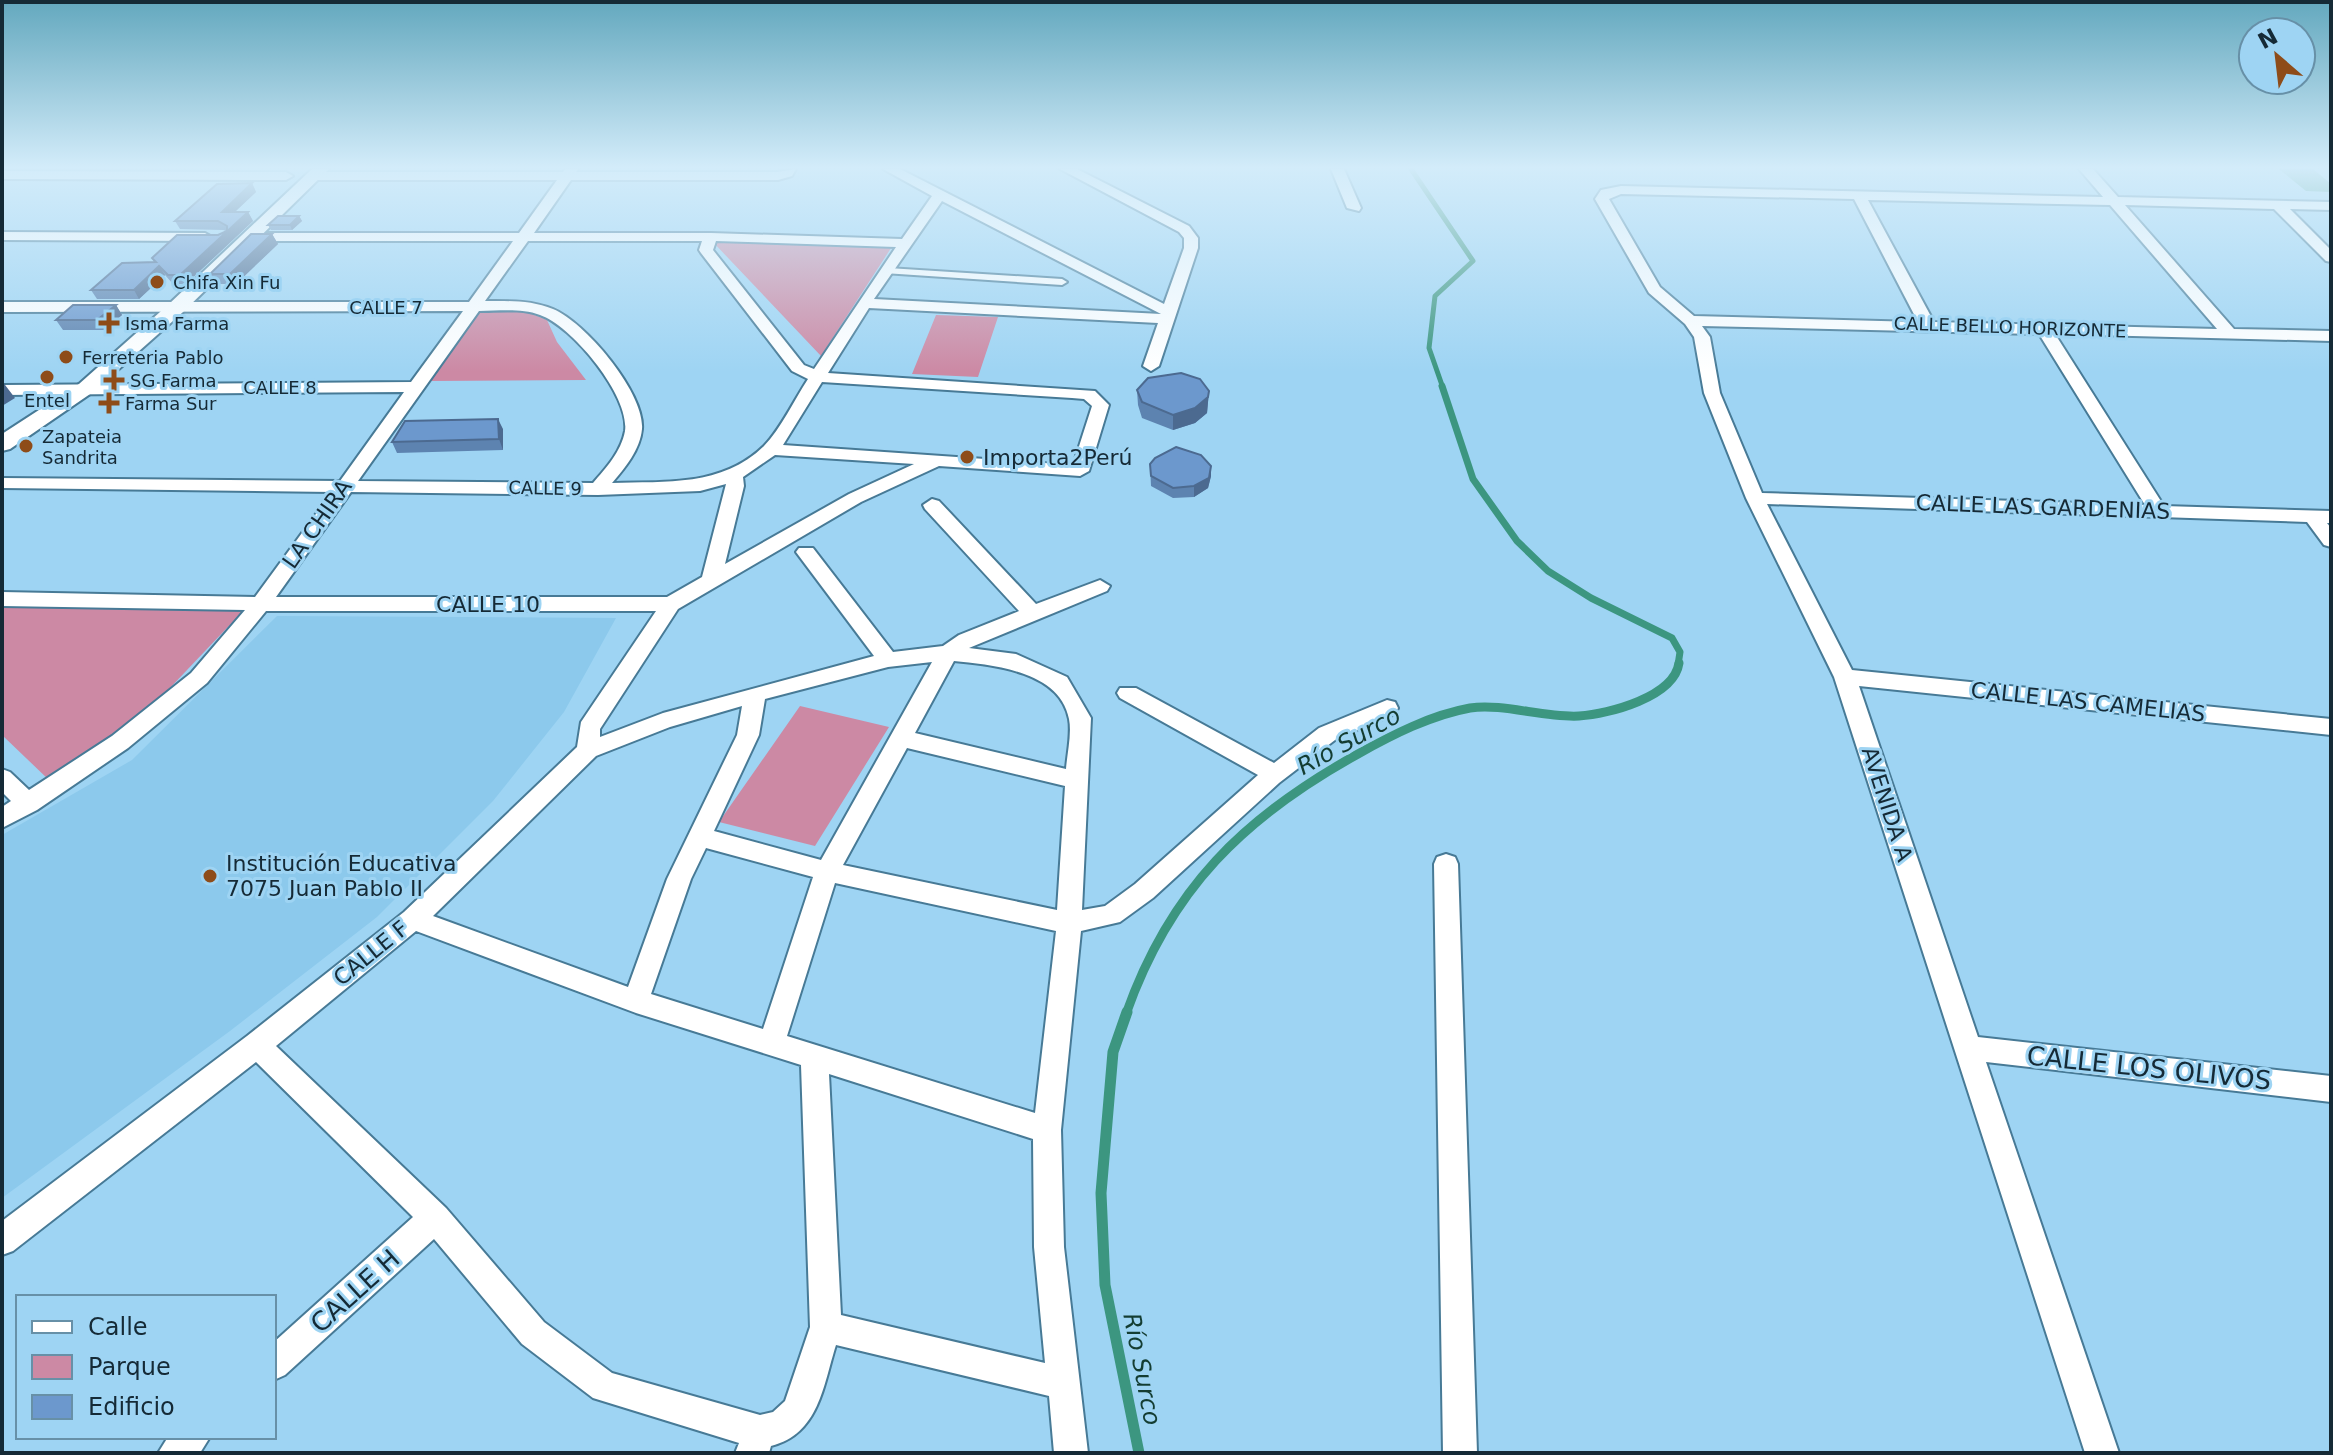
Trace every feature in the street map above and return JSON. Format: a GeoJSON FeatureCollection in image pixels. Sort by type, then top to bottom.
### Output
{"type":"FeatureCollection","features":[{"type":"Feature","properties":{"kind":"street"},"geometry":{"type":"LineString","coordinates":[[201,237],[223,237]]}},
{"type":"Feature","properties":{"kind":"street"},"geometry":{"type":"LineString","coordinates":[[2,425],[92,360],[223,237]]}},
{"type":"Feature","properties":{"kind":"street"},"geometry":{"type":"LineString","coordinates":[[2,444],[86,388],[251,237],[711,237],[906,243]]}},
{"type":"Feature","properties":{"kind":"street","name":"LA CHIRA"},"geometry":{"type":"LineString","coordinates":[[2,819],[120,742],[199,678],[261,604],[521,237]]}},
{"type":"Feature","properties":{"kind":"street"},"geometry":{"type":"LineString","coordinates":[[711,237],[706,250],[798,368],[817,377],[1072,393],[1089,395],[1101,405],[1080,471],[771,449]]}},
{"type":"Feature","properties":{"kind":"street","name":"CALLE 9"},"geometry":{"type":"LineString","coordinates":[[2,483],[47,486],[598,489],[700,486],[734,475],[771,449],[910,237]]}},
{"type":"Feature","properties":{"kind":"street"},"geometry":{"type":"LineString","coordinates":[[1022,237],[1166,315]]}},
{"type":"Feature","properties":{"kind":"street"},"geometry":{"type":"LineString","coordinates":[[1151,366],[1182,275],[1190,237]]}},
{"type":"Feature","properties":{"kind":"street","name":"AVENIDA A"},"geometry":{"type":"LineString","coordinates":[[1624,237],[1654,290],[1690,321],[1702,337],[1712,393],[1755,498],[1845,677],[2102,1453]]}},
{"type":"Feature","properties":{"kind":"street"},"geometry":{"type":"LineString","coordinates":[[1881,237],[1927,324]]}},
{"type":"Feature","properties":{"kind":"street"},"geometry":{"type":"LineString","coordinates":[[2147,237],[2229,333]]}},
{"type":"Feature","properties":{"kind":"street"},"geometry":{"type":"LineString","coordinates":[[2310,237],[2331,258]]}},
{"type":"Feature","properties":{"kind":"street"},"geometry":{"type":"LineString","coordinates":[[888,271],[1062,282]]}},
{"type":"Feature","properties":{"kind":"street"},"geometry":{"type":"LineString","coordinates":[[864,303],[1166,315]]}},
{"type":"Feature","properties":{"kind":"street","name":"CALLE 7"},"geometry":{"type":"LineString","coordinates":[[2,307],[522,306],[548,311],[566,324],[619,379],[635,424],[626,453],[598,489]]}},
{"type":"Feature","properties":{"kind":"street","name":"CALLE BELLO HORIZONTE"},"geometry":{"type":"LineString","coordinates":[[1690,321],[1927,324],[2331,336]]}},
{"type":"Feature","properties":{"kind":"street"},"geometry":{"type":"LineString","coordinates":[[2043,328],[2158,511]]}},
{"type":"Feature","properties":{"kind":"street","name":"CALLE 8"},"geometry":{"type":"LineString","coordinates":[[2,390],[415,387]]}},
{"type":"Feature","properties":{"kind":"street"},"geometry":{"type":"LineString","coordinates":[[671,604],[855,498],[938,460]]}},
{"type":"Feature","properties":{"kind":"street"},"geometry":{"type":"LineString","coordinates":[[712,578],[735,486],[734,475]]}},
{"type":"Feature","properties":{"kind":"street","name":"CALLE LAS GARDENIAS"},"geometry":{"type":"LineString","coordinates":[[1755,498],[2322,517]]}},
{"type":"Feature","properties":{"kind":"street"},"geometry":{"type":"LineString","coordinates":[[932,505],[1032,613]]}},
{"type":"Feature","properties":{"kind":"street"},"geometry":{"type":"LineString","coordinates":[[2322,517],[2331,541]]}},
{"type":"Feature","properties":{"kind":"street"},"geometry":{"type":"LineString","coordinates":[[806,552],[888,660]]}},
{"type":"Feature","properties":{"kind":"street"},"geometry":{"type":"LineString","coordinates":[[772,1041],[827,871],[948,653],[966,640],[1100,586]]}},
{"type":"Feature","properties":{"kind":"street","name":"CALLE 10"},"geometry":{"type":"LineString","coordinates":[[2,599],[261,604],[671,604]]}},
{"type":"Feature","properties":{"kind":"street","name":"CALLE F"},"geometry":{"type":"LineString","coordinates":[[2,1240],[257,1045],[413,919],[588,750],[589,728],[671,604]]}},
{"type":"Feature","properties":{"kind":"street"},"geometry":{"type":"LineString","coordinates":[[588,750],[663,721],[888,660],[948,653],[1009,659],[1059,682],[1080,718],[1069,923],[1047,1130],[1049,1247],[1071,1453]]}},
{"type":"Feature","properties":{"kind":"street","name":"CALLE LAS CAMELIAS"},"geometry":{"type":"LineString","coordinates":[[1845,677],[2331,727]]}},
{"type":"Feature","properties":{"kind":"street"},"geometry":{"type":"LineString","coordinates":[[1128,693],[1276,774]]}},
{"type":"Feature","properties":{"kind":"street"},"geometry":{"type":"LineString","coordinates":[[636,1001],[679,879],[748,735],[755,695]]}},
{"type":"Feature","properties":{"kind":"street"},"geometry":{"type":"LineString","coordinates":[[698,836],[827,871],[1069,923],[1111,915],[1144,891],[1276,774],[1327,734],[1387,708]]}},
{"type":"Feature","properties":{"kind":"street"},"geometry":{"type":"LineString","coordinates":[[901,738],[1079,781]]}},
{"type":"Feature","properties":{"kind":"street"},"geometry":{"type":"LineString","coordinates":[[2,778],[29,804]]}},
{"type":"Feature","properties":{"kind":"street"},"geometry":{"type":"LineString","coordinates":[[1446,864],[1460,1453]]}},
{"type":"Feature","properties":{"kind":"street"},"geometry":{"type":"LineString","coordinates":[[413,919],[636,1001],[772,1041],[1047,1130]]}},
{"type":"Feature","properties":{"kind":"street"},"geometry":{"type":"LineString","coordinates":[[257,1045],[435,1218],[533,1333],[604,1387],[756,1443],[798,1412],[826,1327],[814,1056]]}},
{"type":"Feature","properties":{"kind":"street","name":"CALLE LOS OLIVOS"},"geometry":{"type":"LineString","coordinates":[[1967,1048],[2331,1089]]}},
{"type":"Feature","properties":{"kind":"street","name":"CALLE H"},"geometry":{"type":"LineString","coordinates":[[276,1362],[435,1218]]}},
{"type":"Feature","properties":{"kind":"street"},"geometry":{"type":"LineString","coordinates":[[826,1327],[1062,1383]]}},
{"type":"Feature","properties":{"kind":"street"},"geometry":{"type":"LineString","coordinates":[[175,1453],[191,1439]]}},
{"type":"Feature","properties":{"kind":"shaded area","name":"Institución Educativa 7075 Juan Pablo II"},"geometry":{"type":"Polygon","coordinates":[[[277,616],[616,618],[564,712],[493,801],[377,917],[230,1031],[2,1198],[2,835],[132,760],[277,616]]]}},
{"type":"Feature","properties":{"kind":"green space"},"geometry":{"type":"Polygon","coordinates":[[[712,241],[893,245],[821,356],[712,241]]]}},
{"type":"Feature","properties":{"kind":"green space"},"geometry":{"type":"Polygon","coordinates":[[[480,307],[522,310],[547,320],[557,342],[586,380],[429,381],[480,307]]]}},
{"type":"Feature","properties":{"kind":"green space"},"geometry":{"type":"Polygon","coordinates":[[[936,315],[998,317],[978,377],[912,374],[936,315]]]}},
{"type":"Feature","properties":{"kind":"green space"},"geometry":{"type":"Polygon","coordinates":[[[2,607],[244,610],[149,710],[50,781],[2,735],[2,607]]]}},
{"type":"Feature","properties":{"kind":"green space"},"geometry":{"type":"Polygon","coordinates":[[[800,706],[889,727],[815,846],[719,822],[800,706]]]}},
{"type":"Feature","properties":{"kind":"building"},"geometry":{"type":"Polygon","coordinates":[[[175,237],[221,237],[180,275],[168,275],[159,266],[134,290],[91,290],[122,263],[156,262],[152,258],[175,237]]]}},
{"type":"Feature","properties":{"kind":"building"},"geometry":{"type":"Polygon","coordinates":[[[248,237],[269,237],[230,274],[210,274],[248,237]]]}},
{"type":"Feature","properties":{"kind":"building"},"geometry":{"type":"Polygon","coordinates":[[[73,305],[116,305],[97,320],[56,320],[73,305]]]}},
{"type":"Feature","properties":{"kind":"building"},"geometry":{"type":"Polygon","coordinates":[[[1181,373],[1200,379],[1209,391],[1208,397],[1195,408],[1173,415],[1142,402],[1137,390],[1148,378],[1181,373]]]}},
{"type":"Feature","properties":{"kind":"building"},"geometry":{"type":"Polygon","coordinates":[[[498,419],[499,439],[392,442],[405,421],[498,419]]]}},
{"type":"Feature","properties":{"kind":"building"},"geometry":{"type":"Polygon","coordinates":[[[1176,447],[1201,455],[1211,466],[1209,478],[1194,486],[1173,488],[1151,476],[1150,464],[1155,458],[1176,447]]]}},
{"type":"Feature","properties":{"kind":"waterway","name":"Río Surco"},"geometry":{"type":"LineString","coordinates":[[1443,388],[1429,348],[1435,296],[1473,261],[1457,237]]}},
{"type":"Feature","properties":{"kind":"waterway","name":"Río Surco"},"geometry":{"type":"LineString","coordinates":[[1442,386],[1473,479],[1517,541],[1548,571],[1591,598],[1672,638],[1680,652],[1678,665]]}},
{"type":"Feature","properties":{"kind":"waterway","name":"Río Surco"},"geometry":{"type":"LineString","coordinates":[[1126,1014],[1144,970],[1189,893],[1246,831],[1317,778],[1398,733],[1455,711],[1496,707],[1579,716],[1623,707],[1638,702],[1665,685],[1679,663]]}},
{"type":"Feature","properties":{"kind":"waterway","name":"Río Surco"},"geometry":{"type":"LineString","coordinates":[[1127,1012],[1113,1052],[1101,1193],[1105,1285],[1139,1453]]}},
{"type":"Feature","properties":{"kind":"place","name":"Chifa Xin Fu"},"geometry":{"type":"Point","coordinates":[157,282]}},
{"type":"Feature","properties":{"kind":"place","name":"Isma Farma"},"geometry":{"type":"Point","coordinates":[109,323]}},
{"type":"Feature","properties":{"kind":"place","name":"Ferreteria Pablo"},"geometry":{"type":"Point","coordinates":[66,357]}},
{"type":"Feature","properties":{"kind":"place","name":"Entel"},"geometry":{"type":"Point","coordinates":[47,377]}},
{"type":"Feature","properties":{"kind":"place","name":"SG Farma"},"geometry":{"type":"Point","coordinates":[114,380]}},
{"type":"Feature","properties":{"kind":"place","name":"Farma Sur"},"geometry":{"type":"Point","coordinates":[109,403]}},
{"type":"Feature","properties":{"kind":"place","name":"Zapateia Sandrita"},"geometry":{"type":"Point","coordinates":[26,446]}},
{"type":"Feature","properties":{"kind":"place","name":"Importa2Perú"},"geometry":{"type":"Point","coordinates":[967,457]}},
{"type":"Feature","properties":{"kind":"place","name":"Institución Educativa 7075 Juan Pablo II"},"geometry":{"type":"Point","coordinates":[210,876]}}]}
